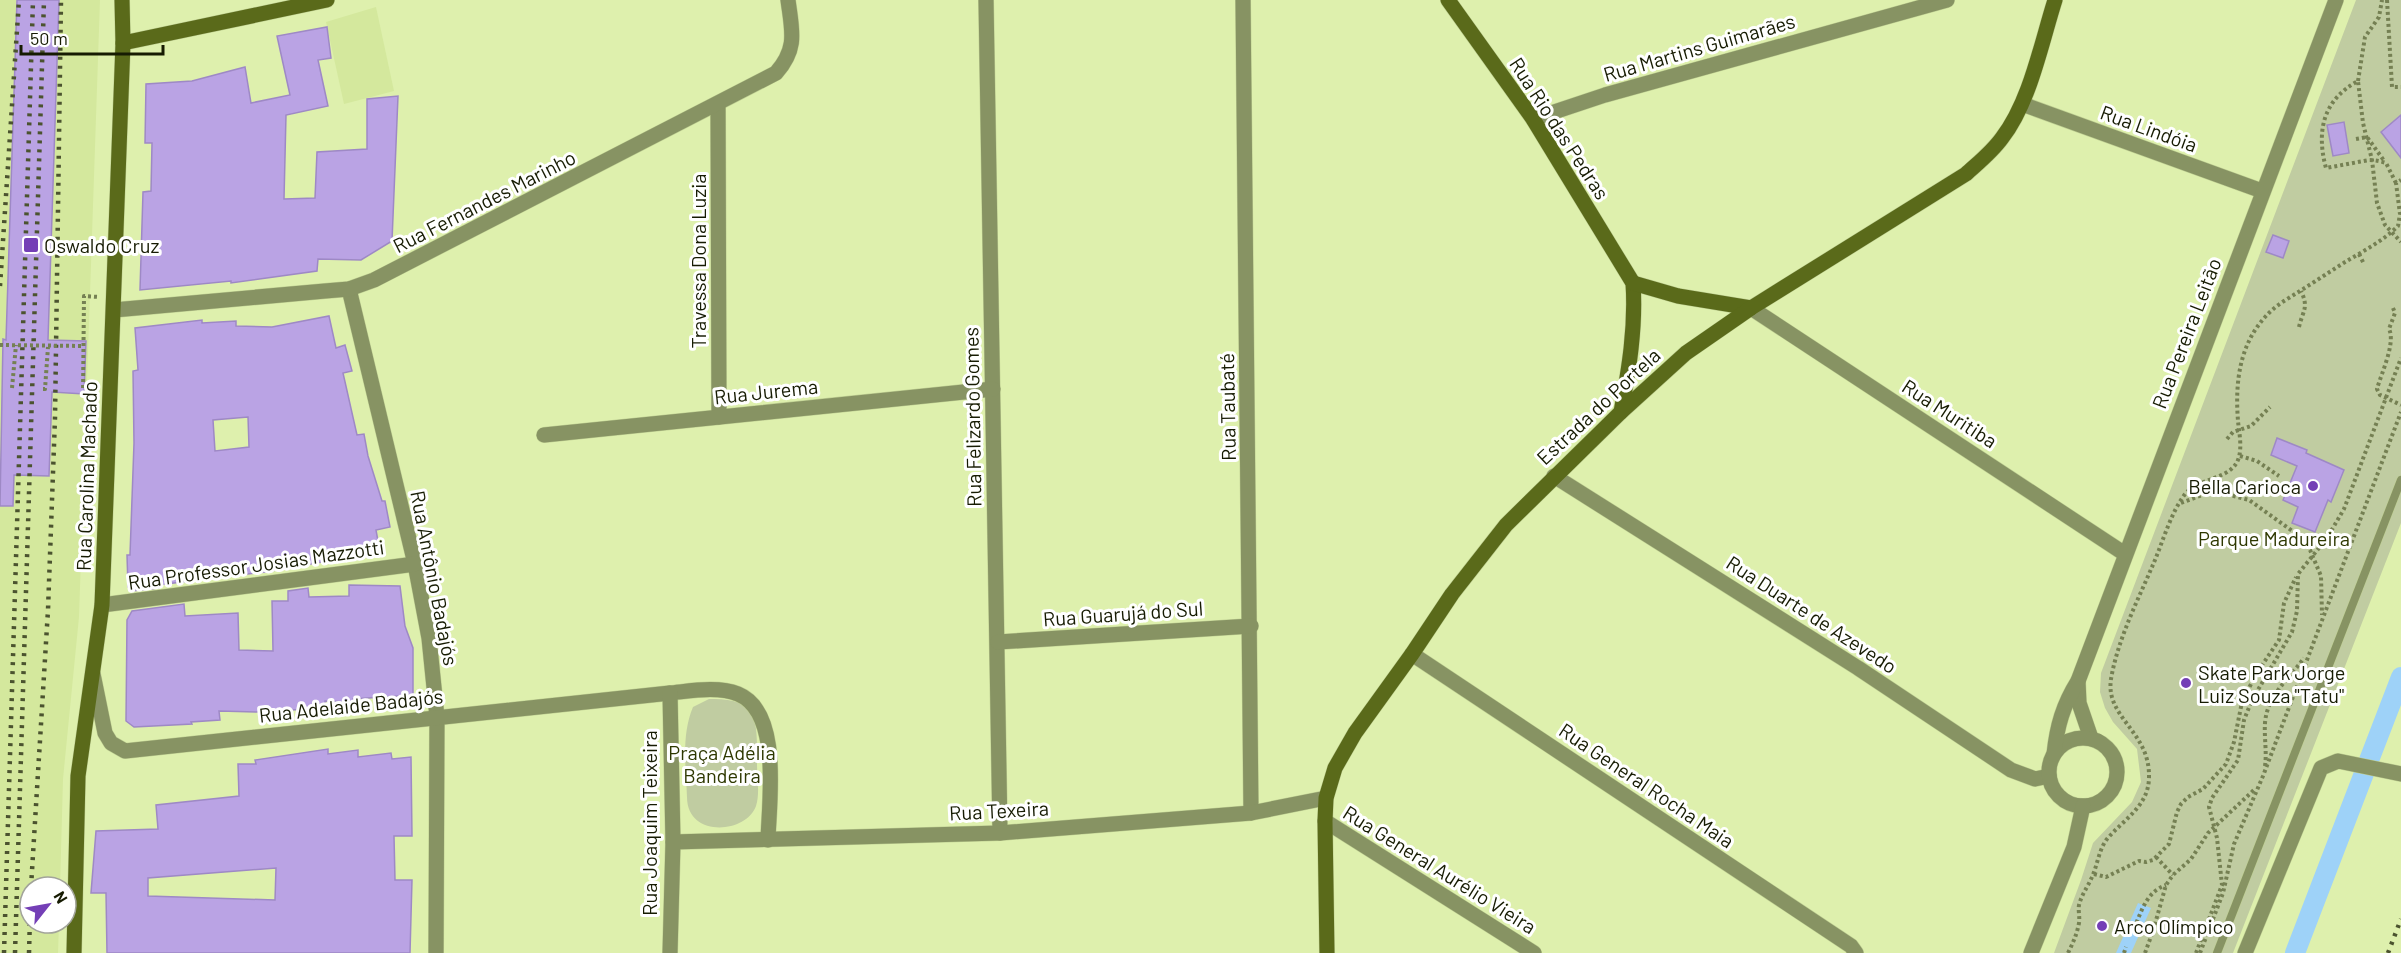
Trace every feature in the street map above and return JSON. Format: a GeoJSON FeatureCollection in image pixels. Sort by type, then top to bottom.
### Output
{"type":"FeatureCollection","features":[{"type":"Feature","properties":{"kind":"main road","name":"Rua Carolina Machado"},"geometry":{"type":"LineString","coordinates":[[74,953],[78,776],[102,605],[123,42],[122,0]]}},
{"type":"Feature","properties":{"kind":"main road"},"geometry":{"type":"LineString","coordinates":[[123,42],[327,0]]}},
{"type":"Feature","properties":{"kind":"main road","name":"Rua Rio das Pedras"},"geometry":{"type":"LineString","coordinates":[[1448,0],[1533,119],[1633,283],[1635,311],[1621,412]]}},
{"type":"Feature","properties":{"kind":"main road","name":"Estrada do Portela"},"geometry":{"type":"LineString","coordinates":[[1327,953],[1325,821],[1326,798],[1335,768],[1354,732],[1412,654],[1452,594],[1506,525],[1554,476],[1686,353],[1751,308],[1965,174],[2003,138],[2022,104],[2055,0]]}},
{"type":"Feature","properties":{"kind":"main road"},"geometry":{"type":"LineString","coordinates":[[1633,283],[1678,296],[1751,308]]}},
{"type":"Feature","properties":{"kind":"street","name":"Rua Fernandes Marinho"},"geometry":{"type":"LineString","coordinates":[[114,310],[349,289],[374,280],[776,73],[787,60],[793,42],[788,0]]}},
{"type":"Feature","properties":{"kind":"street","name":"Rua Felizardo Gomes"},"geometry":{"type":"LineString","coordinates":[[986,0],[1000,832]]}},
{"type":"Feature","properties":{"kind":"street","name":"Rua Taubaté"},"geometry":{"type":"LineString","coordinates":[[1243,0],[1251,626],[1251,813]]}},
{"type":"Feature","properties":{"kind":"street","name":"Rua Martins Guimarães"},"geometry":{"type":"LineString","coordinates":[[1533,119],[1605,95],[1947,0]]}},
{"type":"Feature","properties":{"kind":"street","name":"Rua Pereira Leitão"},"geometry":{"type":"LineString","coordinates":[[2054,754],[2059,719],[2067,698],[2078,681],[2336,0]]}},
{"type":"Feature","properties":{"kind":"street","name":"Travessa Dona Luzia"},"geometry":{"type":"LineString","coordinates":[[718,104],[719,417]]}},
{"type":"Feature","properties":{"kind":"street","name":"Rua Lindóia"},"geometry":{"type":"LineString","coordinates":[[2022,104],[2262,191]]}},
{"type":"Feature","properties":{"kind":"street","name":"Rua Antônio Badajós"},"geometry":{"type":"LineString","coordinates":[[349,289],[415,564],[429,638],[437,717],[436,953]]}},
{"type":"Feature","properties":{"kind":"street","name":"Rua Muritiba"},"geometry":{"type":"LineString","coordinates":[[1751,308],[2125,554]]}},
{"type":"Feature","properties":{"kind":"street","name":"Rua Jurema"},"geometry":{"type":"LineString","coordinates":[[544,435],[993,389]]}},
{"type":"Feature","properties":{"kind":"street","name":"Rua Duarte de Azevedo"},"geometry":{"type":"LineString","coordinates":[[1554,476],[1858,668],[2011,770],[2035,779],[2049,776]]}},
{"type":"Feature","properties":{"kind":"street","name":"Rua Professor Josias Mazzotti"},"geometry":{"type":"LineString","coordinates":[[102,605],[415,564]]}},
{"type":"Feature","properties":{"kind":"street","name":"Rua Guarujá do Sul"},"geometry":{"type":"LineString","coordinates":[[998,642],[1251,626]]}},
{"type":"Feature","properties":{"kind":"street","name":"Rua General Rocha Maia"},"geometry":{"type":"LineString","coordinates":[[1412,654],[1851,946],[1856,953]]}},
{"type":"Feature","properties":{"kind":"street","name":"Rua Adelaide Badajós"},"geometry":{"type":"LineString","coordinates":[[93,674],[105,733],[111,742],[125,751],[670,693]]}},
{"type":"Feature","properties":{"kind":"street","name":"Rua Pereira Leitão"},"geometry":{"type":"LineString","coordinates":[[2078,681],[2079,703],[2091,738]]}},
{"type":"Feature","properties":{"kind":"street"},"geometry":{"type":"LineString","coordinates":[[670,693],[712,690],[739,694],[760,714],[767,734],[770,763],[768,840]]}},
{"type":"Feature","properties":{"kind":"street","name":"Rua Joaquim Teixeira"},"geometry":{"type":"LineString","coordinates":[[669,953],[673,842],[670,693]]}},
{"type":"Feature","properties":{"kind":"street"},"geometry":{"type":"LineString","coordinates":[[2081,737],[2102,742],[2116,760],[2117,782],[2112,792],[2104,800],[2083,806],[2065,801],[2052,786],[2049,776],[2054,754],[2070,740],[2081,737]]}},
{"type":"Feature","properties":{"kind":"street"},"geometry":{"type":"LineString","coordinates":[[2245,953],[2321,768],[2338,761],[2401,774]]}},
{"type":"Feature","properties":{"kind":"street","name":"Rua Texeira"},"geometry":{"type":"LineString","coordinates":[[673,842],[1000,832],[1251,813],[1326,798]]}},
{"type":"Feature","properties":{"kind":"street"},"geometry":{"type":"LineString","coordinates":[[2031,953],[2074,847],[2083,806]]}},
{"type":"Feature","properties":{"kind":"street","name":"Rua General Aurélio Vieira"},"geometry":{"type":"LineString","coordinates":[[1325,821],[1534,953]]}},
{"type":"Feature","properties":{"kind":"lane"},"geometry":{"type":"LineString","coordinates":[[2217,953],[2401,480]]}},
{"type":"Feature","properties":{"kind":"path"},"geometry":{"type":"LineString","coordinates":[[2384,0],[2379,17],[2365,37],[2358,81],[2363,123],[2372,160],[2376,203],[2385,225],[2401,242]]}},
{"type":"Feature","properties":{"kind":"path"},"geometry":{"type":"LineString","coordinates":[[2384,0],[2392,87],[2401,87]]}},
{"type":"Feature","properties":{"kind":"path"},"geometry":{"type":"LineString","coordinates":[[2358,81],[2335,98],[2329,107],[2324,121],[2323,157],[2326,168],[2372,160],[2386,163]]}},
{"type":"Feature","properties":{"kind":"path"},"geometry":{"type":"LineString","coordinates":[[2356,139],[2367,137]]}},
{"type":"Feature","properties":{"kind":"path"},"geometry":{"type":"LineString","coordinates":[[2068,953],[2077,930],[2081,899],[2094,874],[2098,856],[2107,839],[2136,811],[2145,795],[2150,778],[2144,747],[2130,726],[2116,712],[2110,683],[2114,666],[2179,503],[2193,487],[2228,472],[2236,465],[2240,456],[2237,387],[2242,358],[2254,333],[2267,314],[2391,233],[2398,226],[2400,214],[2396,183],[2386,163],[2367,137]]}},
{"type":"Feature","properties":{"kind":"path"},"geometry":{"type":"LineString","coordinates":[[2396,183],[2401,180]]}},
{"type":"Feature","properties":{"kind":"path"},"geometry":{"type":"LineString","coordinates":[[2358,254],[2364,264]]}},
{"type":"Feature","properties":{"kind":"path"},"geometry":{"type":"LineString","coordinates":[[2299,327],[2306,302],[2301,291]]}},
{"type":"Feature","properties":{"kind":"path"},"geometry":{"type":"LineString","coordinates":[[83,394],[84,297]]}},
{"type":"Feature","properties":{"kind":"path"},"geometry":{"type":"LineString","coordinates":[[2393,308],[2395,313],[2389,329],[2392,335],[2391,344],[2377,389],[2380,395],[2401,405]]}},
{"type":"Feature","properties":{"kind":"path"},"geometry":{"type":"LineString","coordinates":[[0,345],[83,346]]}},
{"type":"Feature","properties":{"kind":"path"},"geometry":{"type":"LineString","coordinates":[[12,388],[15,345]]}},
{"type":"Feature","properties":{"kind":"path"},"geometry":{"type":"LineString","coordinates":[[43,389],[45,389],[48,347]]}},
{"type":"Feature","properties":{"kind":"path"},"geometry":{"type":"LineString","coordinates":[[2094,874],[2106,877],[2139,861],[2146,862],[2156,857],[2169,844],[2176,812],[2181,804],[2188,797],[2203,789],[2226,764],[2234,742],[2242,702],[2256,674],[2279,639],[2284,603],[2298,574],[2313,556],[2344,509],[2401,358]]}},
{"type":"Feature","properties":{"kind":"path"},"geometry":{"type":"LineString","coordinates":[[2227,439],[2233,432],[2251,426],[2270,407]]}},
{"type":"Feature","properties":{"kind":"path"},"geometry":{"type":"LineString","coordinates":[[2198,953],[2223,893],[2234,844],[2263,776],[2308,652],[2321,624],[2401,412]]}},
{"type":"Feature","properties":{"kind":"path"},"geometry":{"type":"LineString","coordinates":[[2240,456],[2257,461],[2279,476]]}},
{"type":"Feature","properties":{"kind":"path"},"geometry":{"type":"LineString","coordinates":[[2179,503],[2218,492],[2249,500],[2298,535],[2313,556],[2321,576],[2323,608],[2321,624]]}},
{"type":"Feature","properties":{"kind":"path"},"geometry":{"type":"LineString","coordinates":[[2198,953],[2222,885],[2209,807],[2212,798],[2238,760],[2244,720],[2252,700],[2292,632],[2296,620],[2298,574]]}},
{"type":"Feature","properties":{"kind":"path"},"geometry":{"type":"LineString","coordinates":[[2145,953],[2166,885],[2173,875],[2191,859],[2214,827],[2245,801],[2263,776],[2266,759],[2265,720],[2271,700],[2283,681],[2296,669],[2308,652]]}},
{"type":"Feature","properties":{"kind":"path"},"geometry":{"type":"LineString","coordinates":[[2156,857],[2173,875]]}},
{"type":"Feature","properties":{"kind":"path"},"geometry":{"type":"LineString","coordinates":[[2134,928],[2149,896],[2156,889],[2166,885]]}},
{"type":"Feature","properties":{"kind":"path"},"geometry":{"type":"LineString","coordinates":[[2124,953],[2126,947]]}},
{"type":"Feature","properties":{"kind":"shaded area"},"geometry":{"type":"Polygon","coordinates":[[[0,0],[100,0],[79,617],[63,779],[60,875],[18,875],[18,935],[59,935],[58,953],[0,953],[0,0]]]}},
{"type":"Feature","properties":{"kind":"shaded area"},"geometry":{"type":"Polygon","coordinates":[[[376,7],[394,91],[344,104],[326,22],[376,7]]]}},
{"type":"Feature","properties":{"kind":"green space","name":"Parque Madureira"},"geometry":{"type":"Polygon","coordinates":[[[2356,0],[2401,0],[2401,523],[2233,953],[2054,953],[2093,843],[2132,802],[2141,782],[2137,749],[2113,722],[2105,708],[2100,692],[2101,673],[2356,0]]]}},
{"type":"Feature","properties":{"kind":"green space","name":"Praça Adélia Bandeira"},"geometry":{"type":"Polygon","coordinates":[[[709,699],[738,703],[747,708],[756,725],[758,791],[756,806],[741,822],[730,826],[706,825],[696,820],[690,810],[687,797],[685,752],[689,718],[693,707],[709,699]]]}},
{"type":"Feature","properties":{"kind":"water"},"geometry":{"type":"Polygon","coordinates":[[[2138,903],[2151,908],[2131,953],[2116,953],[2138,903]]]}},
{"type":"Feature","properties":{"kind":"building"},"geometry":{"type":"Polygon","coordinates":[[[17,0],[59,0],[48,340],[86,341],[84,394],[52,392],[49,476],[14,475],[13,506],[0,506],[3,339],[6,340],[17,0]]]}},
{"type":"Feature","properties":{"kind":"building"},"geometry":{"type":"Polygon","coordinates":[[[327,27],[331,58],[318,60],[328,106],[286,115],[284,199],[315,198],[317,152],[367,149],[367,99],[398,96],[392,241],[361,260],[318,259],[317,271],[231,283],[231,281],[140,290],[143,192],[151,191],[152,143],[145,143],[146,84],[192,81],[245,67],[251,103],[290,95],[277,36],[327,27]]]}},
{"type":"Feature","properties":{"kind":"building"},"geometry":{"type":"Polygon","coordinates":[[[2401,115],[2401,158],[2381,132],[2401,115]]]}},
{"type":"Feature","properties":{"kind":"building"},"geometry":{"type":"Polygon","coordinates":[[[2344,122],[2349,153],[2333,156],[2327,125],[2344,122]]]}},
{"type":"Feature","properties":{"kind":"building"},"geometry":{"type":"Polygon","coordinates":[[[2273,235],[2289,241],[2283,258],[2266,252],[2273,235]]]}},
{"type":"Feature","properties":{"kind":"building"},"geometry":{"type":"Polygon","coordinates":[[[329,316],[336,348],[345,345],[352,371],[343,373],[357,435],[364,434],[368,456],[382,501],[385,501],[390,527],[376,530],[380,552],[265,572],[158,585],[158,588],[132,591],[128,587],[127,555],[130,555],[134,443],[133,371],[138,370],[135,328],[202,320],[202,323],[236,321],[236,326],[272,327],[329,316]],[[248,417],[213,420],[215,451],[249,447],[248,417]]]}},
{"type":"Feature","properties":{"kind":"building","name":"Bella Carioca"},"geometry":{"type":"Polygon","coordinates":[[[2277,438],[2307,450],[2306,453],[2344,470],[2315,532],[2292,523],[2298,507],[2283,500],[2297,466],[2271,455],[2277,438]]]}},
{"type":"Feature","properties":{"kind":"building"},"geometry":{"type":"Polygon","coordinates":[[[349,585],[400,586],[405,626],[413,648],[413,695],[353,699],[353,702],[325,701],[325,708],[256,712],[219,711],[220,720],[191,722],[192,724],[134,727],[126,721],[127,620],[132,611],[184,604],[185,616],[238,613],[239,650],[273,651],[272,601],[288,601],[288,591],[308,588],[309,597],[349,596],[349,585]]]}},
{"type":"Feature","properties":{"kind":"building"},"geometry":{"type":"Polygon","coordinates":[[[328,749],[328,754],[358,750],[358,757],[391,753],[392,759],[411,757],[412,836],[394,836],[395,880],[412,880],[410,953],[107,953],[106,893],[91,893],[96,831],[158,829],[156,805],[239,796],[238,764],[256,764],[255,760],[328,749]],[[276,868],[148,878],[148,896],[275,900],[276,868]]]}},
{"type":"Feature","properties":{"kind":"waterway"},"geometry":{"type":"LineString","coordinates":[[2295,953],[2401,677]]}},
{"type":"Feature","properties":{"kind":"railway"},"geometry":{"type":"LineString","coordinates":[[0,286],[19,0]]}},
{"type":"Feature","properties":{"kind":"railway"},"geometry":{"type":"LineString","coordinates":[[4,953],[33,0]]}},
{"type":"Feature","properties":{"kind":"railway"},"geometry":{"type":"LineString","coordinates":[[15,953],[44,0]]}},
{"type":"Feature","properties":{"kind":"railway"},"geometry":{"type":"LineString","coordinates":[[32,875],[48,610],[55,418],[61,0]]}},
{"type":"Feature","properties":{"kind":"railway"},"geometry":{"type":"LineString","coordinates":[[2388,953],[2401,919]]}},
{"type":"Feature","properties":{"kind":"railway"},"geometry":{"type":"LineString","coordinates":[[29,953],[30,935]]}},
{"type":"Feature","properties":{"kind":"place","name":"Oswaldo Cruz"},"geometry":{"type":"Point","coordinates":[31,245]}},
{"type":"Feature","properties":{"kind":"place","name":"Bella Carioca"},"geometry":{"type":"Point","coordinates":[2313,486]}},
{"type":"Feature","properties":{"kind":"place","name":"Skate Park Jorge Luiz Souza \"Tatu\""},"geometry":{"type":"Point","coordinates":[2186,683]}},
{"type":"Feature","properties":{"kind":"place","name":"Arco Olímpico"},"geometry":{"type":"Point","coordinates":[2102,926]}}]}
